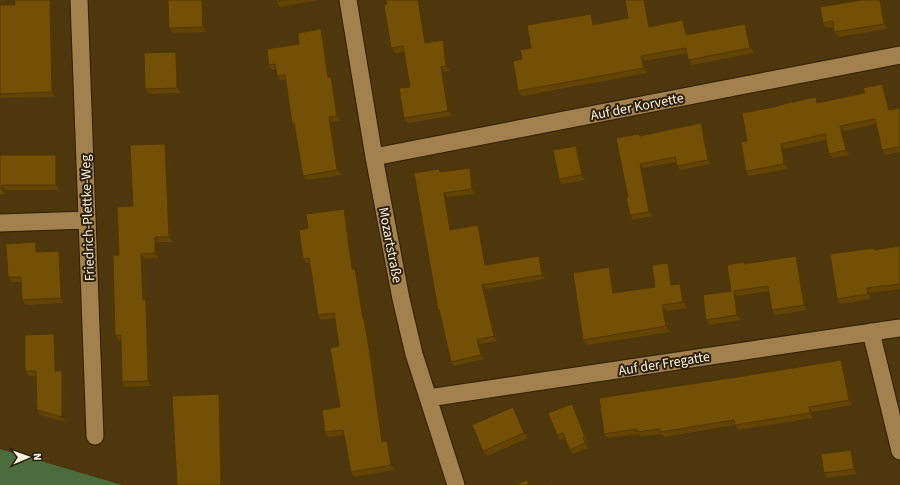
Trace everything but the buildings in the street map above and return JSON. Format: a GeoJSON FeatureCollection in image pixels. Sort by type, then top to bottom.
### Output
{"type":"FeatureCollection","features":[{"type":"Feature","properties":{"kind":"street","name":"Friedrich-Plettke-Weg"},"geometry":{"type":"LineString","coordinates":[[78,0],[95,436]]}},
{"type":"Feature","properties":{"kind":"street","name":"Mozartstraße"},"geometry":{"type":"LineString","coordinates":[[348,0],[374,157],[401,299],[414,354],[456,485]]}},
{"type":"Feature","properties":{"kind":"street","name":"Auf der Korvette"},"geometry":{"type":"LineString","coordinates":[[374,157],[900,55]]}},
{"type":"Feature","properties":{"kind":"street"},"geometry":{"type":"LineString","coordinates":[[0,223],[87,220]]}},
{"type":"Feature","properties":{"kind":"street","name":"Auf der Fregatte"},"geometry":{"type":"LineString","coordinates":[[428,398],[900,328]]}},
{"type":"Feature","properties":{"kind":"street"},"geometry":{"type":"LineString","coordinates":[[870,332],[900,451]]}},
{"type":"Feature","properties":{"kind":"green space"},"geometry":{"type":"Polygon","coordinates":[[[0,449],[122,485],[0,485],[0,449]]]}}]}
